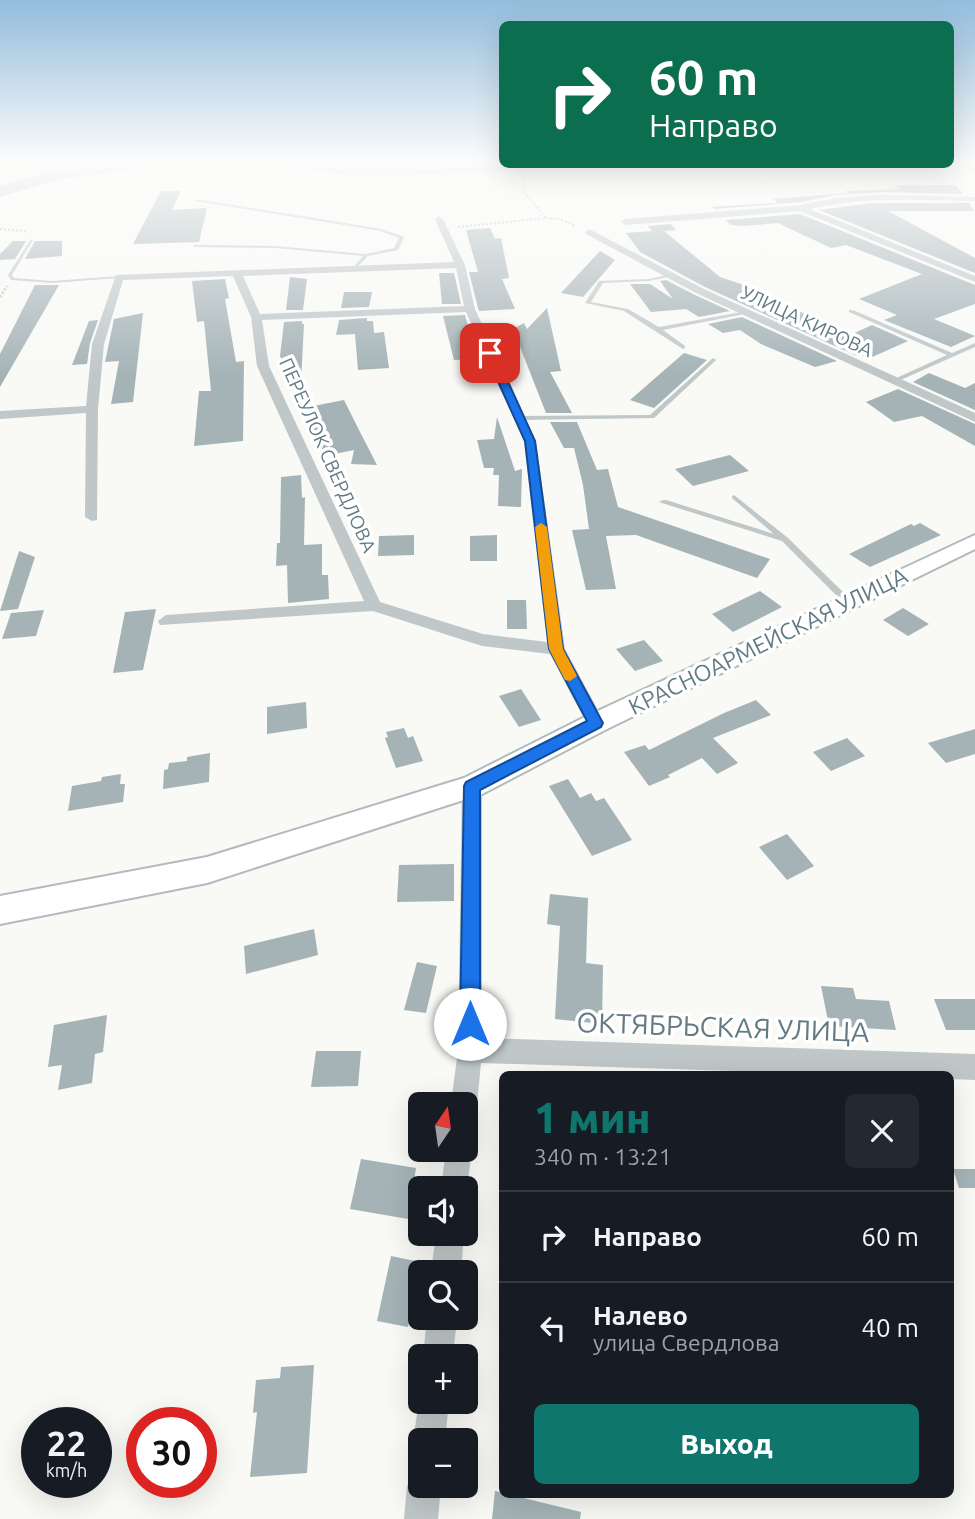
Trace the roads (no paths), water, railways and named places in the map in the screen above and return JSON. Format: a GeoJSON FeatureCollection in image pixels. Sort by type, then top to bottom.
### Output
{"type":"FeatureCollection","features":[{"type":"Feature","properties":{"kind":"main road","name":"КРАСНОАРМЕЙСКАЯ УЛИЦА"},"geometry":{"type":"LineString","coordinates":[[0,910],[207,870],[472,786],[596,723],[975,541]]}},
{"type":"Feature","properties":{"kind":"street"},"geometry":{"type":"LineString","coordinates":[[446,234],[460,265],[470,309],[530,441],[556,649],[596,723]]}},
{"type":"Feature","properties":{"kind":"street","name":"УЛИЦА КИРОВА"},"geometry":{"type":"LineString","coordinates":[[593,234],[747,313],[975,418]]}},
{"type":"Feature","properties":{"kind":"street"},"geometry":{"type":"LineString","coordinates":[[864,234],[975,279]]}},
{"type":"Feature","properties":{"kind":"street"},"geometry":{"type":"LineString","coordinates":[[92,517],[92,409],[98,344],[119,277],[460,265]]}},
{"type":"Feature","properties":{"kind":"street","name":"ПЕРЕУЛОК СВЕРДЛОВА"},"geometry":{"type":"LineString","coordinates":[[237,273],[256,317],[263,366],[374,606]]}},
{"type":"Feature","properties":{"kind":"street"},"geometry":{"type":"LineString","coordinates":[[256,317],[470,309]]}},
{"type":"Feature","properties":{"kind":"street"},"geometry":{"type":"LineString","coordinates":[[0,415],[92,409]]}},
{"type":"Feature","properties":{"kind":"street"},"geometry":{"type":"LineString","coordinates":[[166,621],[374,606],[482,640],[556,649]]}},
{"type":"Feature","properties":{"kind":"street"},"geometry":{"type":"LineString","coordinates":[[465,1092],[470,1050],[472,786]]}},
{"type":"Feature","properties":{"kind":"street","name":"ОКТЯБРЬСКАЯ УЛИЦА"},"geometry":{"type":"LineString","coordinates":[[470,1050],[975,1067]]}},
{"type":"Feature","properties":{"kind":"street"},"geometry":{"type":"LineString","coordinates":[[421,1519],[423,1498]]}},
{"type":"Feature","properties":{"kind":"lane"},"geometry":{"type":"LineString","coordinates":[[195,246],[275,247],[366,255],[396,249],[402,237],[391,234]]}},
{"type":"Feature","properties":{"kind":"lane"},"geometry":{"type":"LineString","coordinates":[[31,240],[10,275],[12,279],[52,282],[119,277]]}},
{"type":"Feature","properties":{"kind":"lane"},"geometry":{"type":"LineString","coordinates":[[354,269],[366,255]]}},
{"type":"Feature","properties":{"kind":"lane"},"geometry":{"type":"LineString","coordinates":[[671,275],[649,280],[601,282],[588,303],[626,310],[683,347]]}},
{"type":"Feature","properties":{"kind":"lane"},"geometry":{"type":"LineString","coordinates":[[851,311],[951,355]]}},
{"type":"Feature","properties":{"kind":"lane"},"geometry":{"type":"LineString","coordinates":[[658,329],[747,313]]}},
{"type":"Feature","properties":{"kind":"lane"},"geometry":{"type":"LineString","coordinates":[[894,380],[975,345]]}},
{"type":"Feature","properties":{"kind":"lane"},"geometry":{"type":"LineString","coordinates":[[520,418],[652,417],[713,360]]}},
{"type":"Feature","properties":{"kind":"lane"},"geometry":{"type":"LineString","coordinates":[[734,497],[785,540],[848,602]]}},
{"type":"Feature","properties":{"kind":"lane"},"geometry":{"type":"LineString","coordinates":[[663,502],[785,540]]}}]}
